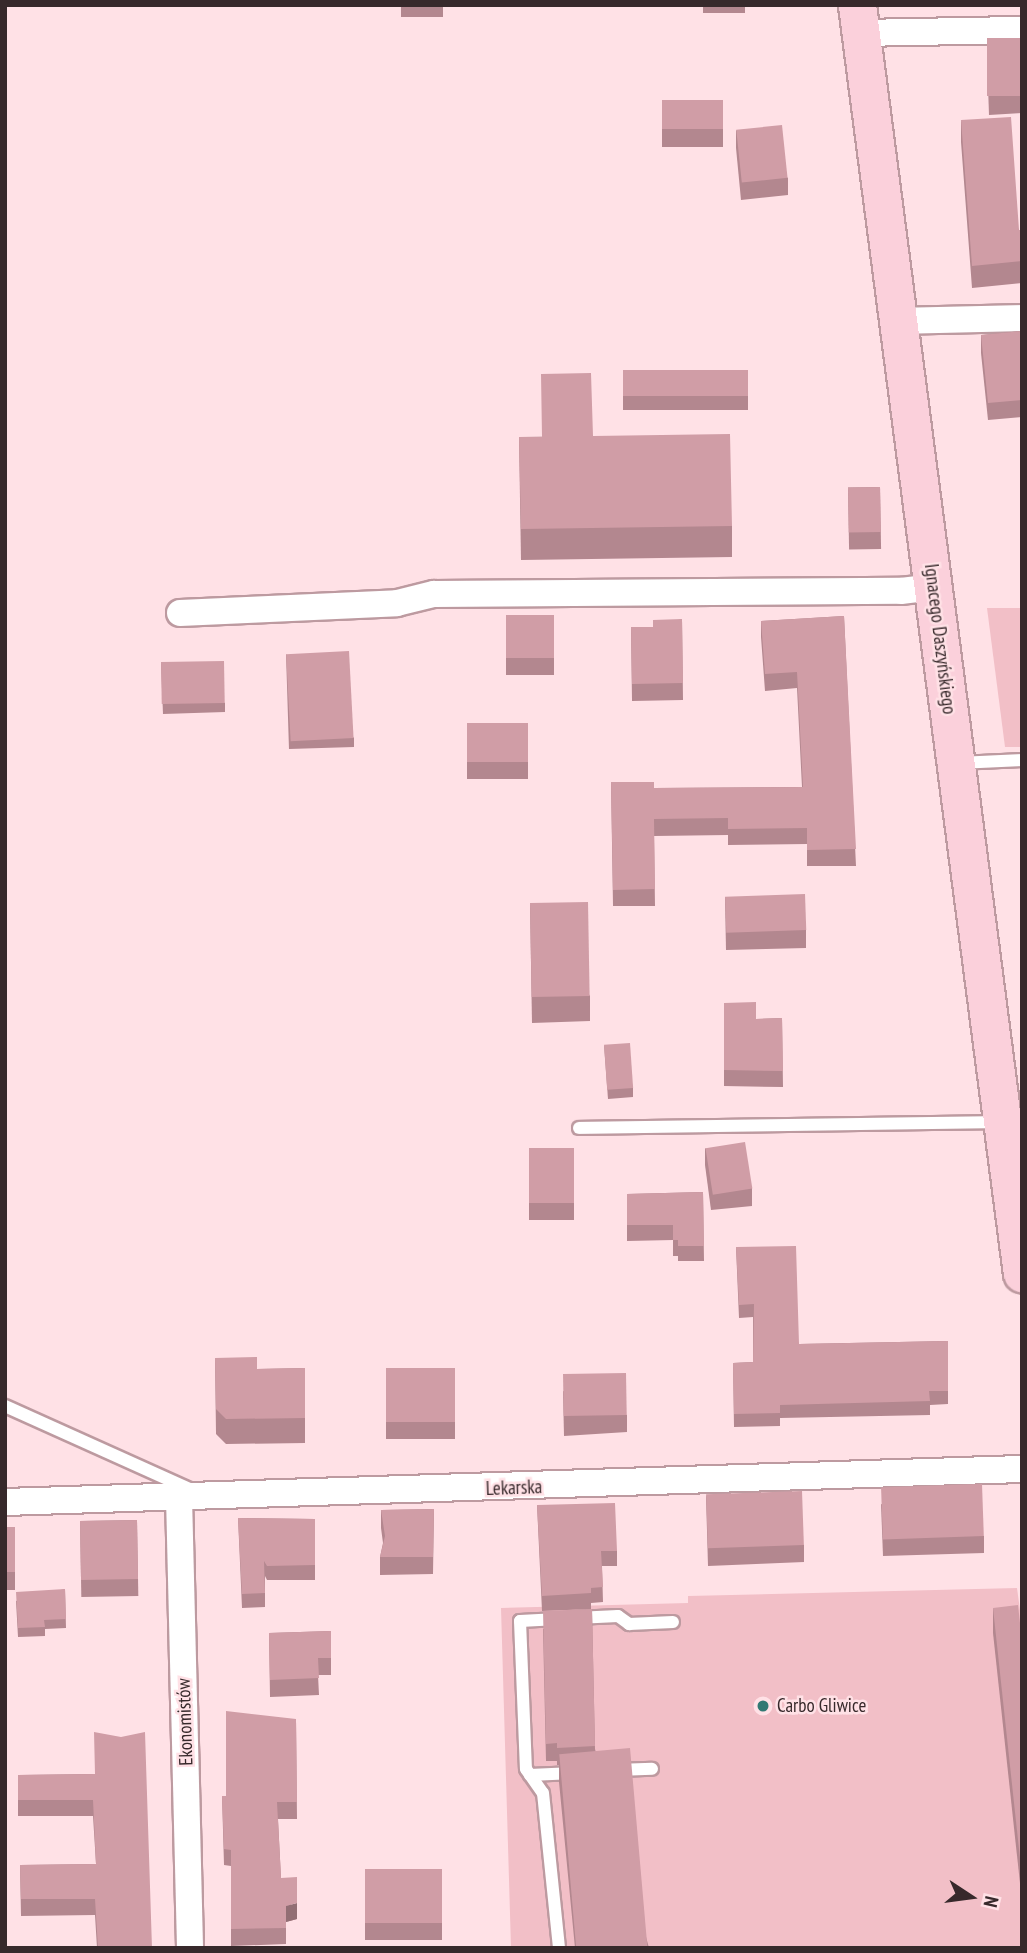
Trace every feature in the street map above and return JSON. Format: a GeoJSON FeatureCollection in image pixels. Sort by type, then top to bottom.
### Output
{"type":"FeatureCollection","features":[{"type":"Feature","properties":{"kind":"main road","name":"Ignacego Daszyńskiego"},"geometry":{"type":"LineString","coordinates":[[859,19],[956,764],[1007,1099],[1022,1273]]}},
{"type":"Feature","properties":{"kind":"street"},"geometry":{"type":"LineString","coordinates":[[859,19],[1022,30]]}},
{"type":"Feature","properties":{"kind":"street"},"geometry":{"type":"LineString","coordinates":[[898,321],[1022,318]]}},
{"type":"Feature","properties":{"kind":"street"},"geometry":{"type":"LineString","coordinates":[[180,614],[397,603],[435,594],[888,592],[933,587]]}},
{"type":"Feature","properties":{"kind":"street","name":"Lekarska"},"geometry":{"type":"LineString","coordinates":[[5,1502],[1022,1469]]}},
{"type":"Feature","properties":{"kind":"street","name":"Ekonomistów"},"geometry":{"type":"LineString","coordinates":[[179,1497],[190,1948]]}},
{"type":"Feature","properties":{"kind":"lane"},"geometry":{"type":"LineString","coordinates":[[956,764],[1022,760]]}},
{"type":"Feature","properties":{"kind":"lane"},"geometry":{"type":"LineString","coordinates":[[579,1128],[1007,1099]]}},
{"type":"Feature","properties":{"kind":"lane"},"geometry":{"type":"LineString","coordinates":[[5,1406],[208,1497]]}},
{"type":"Feature","properties":{"kind":"lane"},"geometry":{"type":"LineString","coordinates":[[559,1948],[543,1793],[526,1769],[520,1621],[618,1616],[629,1624],[673,1622]]}},
{"type":"Feature","properties":{"kind":"lane"},"geometry":{"type":"LineString","coordinates":[[530,1775],[652,1769]]}},
{"type":"Feature","properties":{"kind":"shaded area"},"geometry":{"type":"Polygon","coordinates":[[[987,608],[1022,608],[1022,747],[1005,747],[987,608]]]}},
{"type":"Feature","properties":{"kind":"shaded area","name":"Carbo Gliwice"},"geometry":{"type":"Polygon","coordinates":[[[1017,1588],[1022,1625],[1022,1948],[511,1948],[501,1608],[688,1603],[688,1596],[1017,1588]]]}},
{"type":"Feature","properties":{"kind":"building"},"geometry":{"type":"Polygon","coordinates":[[[987,38],[1022,38],[1022,96],[987,96],[987,38]]]}},
{"type":"Feature","properties":{"kind":"building"},"geometry":{"type":"Polygon","coordinates":[[[662,100],[723,100],[723,129],[662,129],[662,100]]]}},
{"type":"Feature","properties":{"kind":"building"},"geometry":{"type":"Polygon","coordinates":[[[1011,117],[1019,230],[1022,230],[1022,261],[972,266],[961,120],[1011,117]]]}},
{"type":"Feature","properties":{"kind":"building"},"geometry":{"type":"Polygon","coordinates":[[[782,125],[788,178],[742,183],[736,130],[782,125]]]}},
{"type":"Feature","properties":{"kind":"building"},"geometry":{"type":"Polygon","coordinates":[[[1022,331],[1022,400],[988,403],[981,335],[1022,331]]]}},
{"type":"Feature","properties":{"kind":"building"},"geometry":{"type":"Polygon","coordinates":[[[623,370],[748,370],[748,396],[623,396],[623,370]]]}},
{"type":"Feature","properties":{"kind":"building"},"geometry":{"type":"Polygon","coordinates":[[[591,373],[593,436],[730,434],[732,526],[521,529],[519,437],[542,437],[541,374],[591,373]]]}},
{"type":"Feature","properties":{"kind":"building"},"geometry":{"type":"Polygon","coordinates":[[[880,487],[881,532],[849,533],[848,488],[880,487]]]}},
{"type":"Feature","properties":{"kind":"building"},"geometry":{"type":"Polygon","coordinates":[[[506,615],[554,615],[554,658],[506,658],[506,615]]]}},
{"type":"Feature","properties":{"kind":"building"},"geometry":{"type":"Polygon","coordinates":[[[844,616],[856,849],[807,850],[807,828],[728,829],[728,818],[654,819],[655,889],[613,890],[611,782],[654,782],[654,788],[803,787],[797,672],[765,674],[761,621],[844,616]]]}},
{"type":"Feature","properties":{"kind":"building"},"geometry":{"type":"Polygon","coordinates":[[[682,619],[683,683],[632,684],[631,627],[653,627],[653,620],[682,619]]]}},
{"type":"Feature","properties":{"kind":"building"},"geometry":{"type":"Polygon","coordinates":[[[349,651],[354,738],[291,741],[286,654],[349,651]]]}},
{"type":"Feature","properties":{"kind":"building"},"geometry":{"type":"Polygon","coordinates":[[[224,661],[225,703],[162,704],[161,662],[224,661]]]}},
{"type":"Feature","properties":{"kind":"building"},"geometry":{"type":"Polygon","coordinates":[[[467,723],[528,723],[528,762],[467,762],[467,723]]]}},
{"type":"Feature","properties":{"kind":"building"},"geometry":{"type":"Polygon","coordinates":[[[805,894],[806,930],[726,933],[725,897],[805,894]]]}},
{"type":"Feature","properties":{"kind":"building"},"geometry":{"type":"Polygon","coordinates":[[[588,902],[590,996],[532,997],[530,903],[588,902]]]}},
{"type":"Feature","properties":{"kind":"building"},"geometry":{"type":"Polygon","coordinates":[[[756,1002],[756,1019],[782,1018],[783,1071],[724,1070],[724,1003],[756,1002]]]}},
{"type":"Feature","properties":{"kind":"building"},"geometry":{"type":"Polygon","coordinates":[[[630,1043],[633,1088],[607,1090],[604,1045],[630,1043]]]}},
{"type":"Feature","properties":{"kind":"building"},"geometry":{"type":"Polygon","coordinates":[[[745,1142],[752,1188],[713,1195],[705,1148],[745,1142]]]}},
{"type":"Feature","properties":{"kind":"building"},"geometry":{"type":"Polygon","coordinates":[[[529,1148],[574,1148],[574,1203],[529,1203],[529,1148]]]}},
{"type":"Feature","properties":{"kind":"building"},"geometry":{"type":"Polygon","coordinates":[[[703,1192],[704,1246],[678,1246],[678,1240],[673,1240],[673,1225],[627,1225],[627,1194],[703,1192]]]}},
{"type":"Feature","properties":{"kind":"building"},"geometry":{"type":"Polygon","coordinates":[[[796,1246],[799,1344],[948,1341],[948,1391],[929,1391],[930,1401],[780,1405],[780,1413],[734,1414],[733,1363],[753,1362],[754,1304],[739,1305],[736,1247],[796,1246]]]}},
{"type":"Feature","properties":{"kind":"building"},"geometry":{"type":"Polygon","coordinates":[[[257,1357],[257,1369],[305,1368],[305,1418],[226,1419],[216,1409],[215,1358],[257,1357]]]}},
{"type":"Feature","properties":{"kind":"building"},"geometry":{"type":"Polygon","coordinates":[[[386,1368],[455,1368],[455,1422],[386,1422],[386,1368]]]}},
{"type":"Feature","properties":{"kind":"building"},"geometry":{"type":"Polygon","coordinates":[[[626,1373],[627,1415],[564,1416],[563,1374],[626,1373]]]}},
{"type":"Feature","properties":{"kind":"building"},"geometry":{"type":"Polygon","coordinates":[[[982,1484],[984,1536],[883,1539],[881,1488],[982,1484]]]}},
{"type":"Feature","properties":{"kind":"building"},"geometry":{"type":"Polygon","coordinates":[[[802,1491],[804,1545],[708,1548],[706,1494],[802,1491]]]}},
{"type":"Feature","properties":{"kind":"building"},"geometry":{"type":"Polygon","coordinates":[[[615,1503],[617,1551],[601,1551],[603,1587],[591,1588],[591,1593],[542,1596],[537,1505],[615,1503]]]}},
{"type":"Feature","properties":{"kind":"building"},"geometry":{"type":"Polygon","coordinates":[[[434,1509],[433,1557],[380,1557],[385,1536],[381,1510],[434,1509]]]}},
{"type":"Feature","properties":{"kind":"building"},"geometry":{"type":"Polygon","coordinates":[[[238,1518],[315,1519],[315,1565],[267,1566],[264,1561],[265,1593],[242,1594],[238,1518]]]}},
{"type":"Feature","properties":{"kind":"building"},"geometry":{"type":"Polygon","coordinates":[[[137,1520],[138,1579],[81,1580],[80,1521],[137,1520]]]}},
{"type":"Feature","properties":{"kind":"building"},"geometry":{"type":"Polygon","coordinates":[[[5,1527],[15,1527],[15,1572],[5,1572],[5,1527]]]}},
{"type":"Feature","properties":{"kind":"building"},"geometry":{"type":"Polygon","coordinates":[[[65,1589],[66,1619],[44,1620],[45,1627],[18,1628],[16,1592],[65,1589]]]}},
{"type":"Feature","properties":{"kind":"building"},"geometry":{"type":"Polygon","coordinates":[[[1018,1605],[1022,1641],[1022,1877],[993,1608],[1018,1605]]]}},
{"type":"Feature","properties":{"kind":"building"},"geometry":{"type":"Polygon","coordinates":[[[592,1609],[595,1746],[557,1748],[557,1743],[546,1744],[543,1611],[592,1609]]]}},
{"type":"Feature","properties":{"kind":"building"},"geometry":{"type":"Polygon","coordinates":[[[331,1631],[331,1658],[318,1658],[319,1678],[270,1680],[269,1633],[331,1631]]]}},
{"type":"Feature","properties":{"kind":"building"},"geometry":{"type":"Polygon","coordinates":[[[226,1711],[296,1719],[297,1802],[277,1802],[281,1878],[297,1877],[297,1903],[286,1906],[286,1928],[231,1929],[231,1850],[224,1849],[222,1796],[226,1796],[226,1711]]]}},
{"type":"Feature","properties":{"kind":"building"},"geometry":{"type":"Polygon","coordinates":[[[94,1732],[121,1737],[145,1732],[152,1948],[98,1948],[95,1899],[21,1899],[20,1865],[96,1864],[93,1800],[18,1800],[18,1775],[95,1774],[94,1732]]]}},
{"type":"Feature","properties":{"kind":"building"},"geometry":{"type":"Polygon","coordinates":[[[630,1748],[647,1948],[576,1948],[559,1754],[630,1748]]]}},
{"type":"Feature","properties":{"kind":"building"},"geometry":{"type":"Polygon","coordinates":[[[365,1869],[442,1869],[442,1923],[365,1923],[365,1869]]]}},
{"type":"Feature","properties":{"kind":"place","name":"Carbo Gliwice"},"geometry":{"type":"Point","coordinates":[763,1706]}}]}
